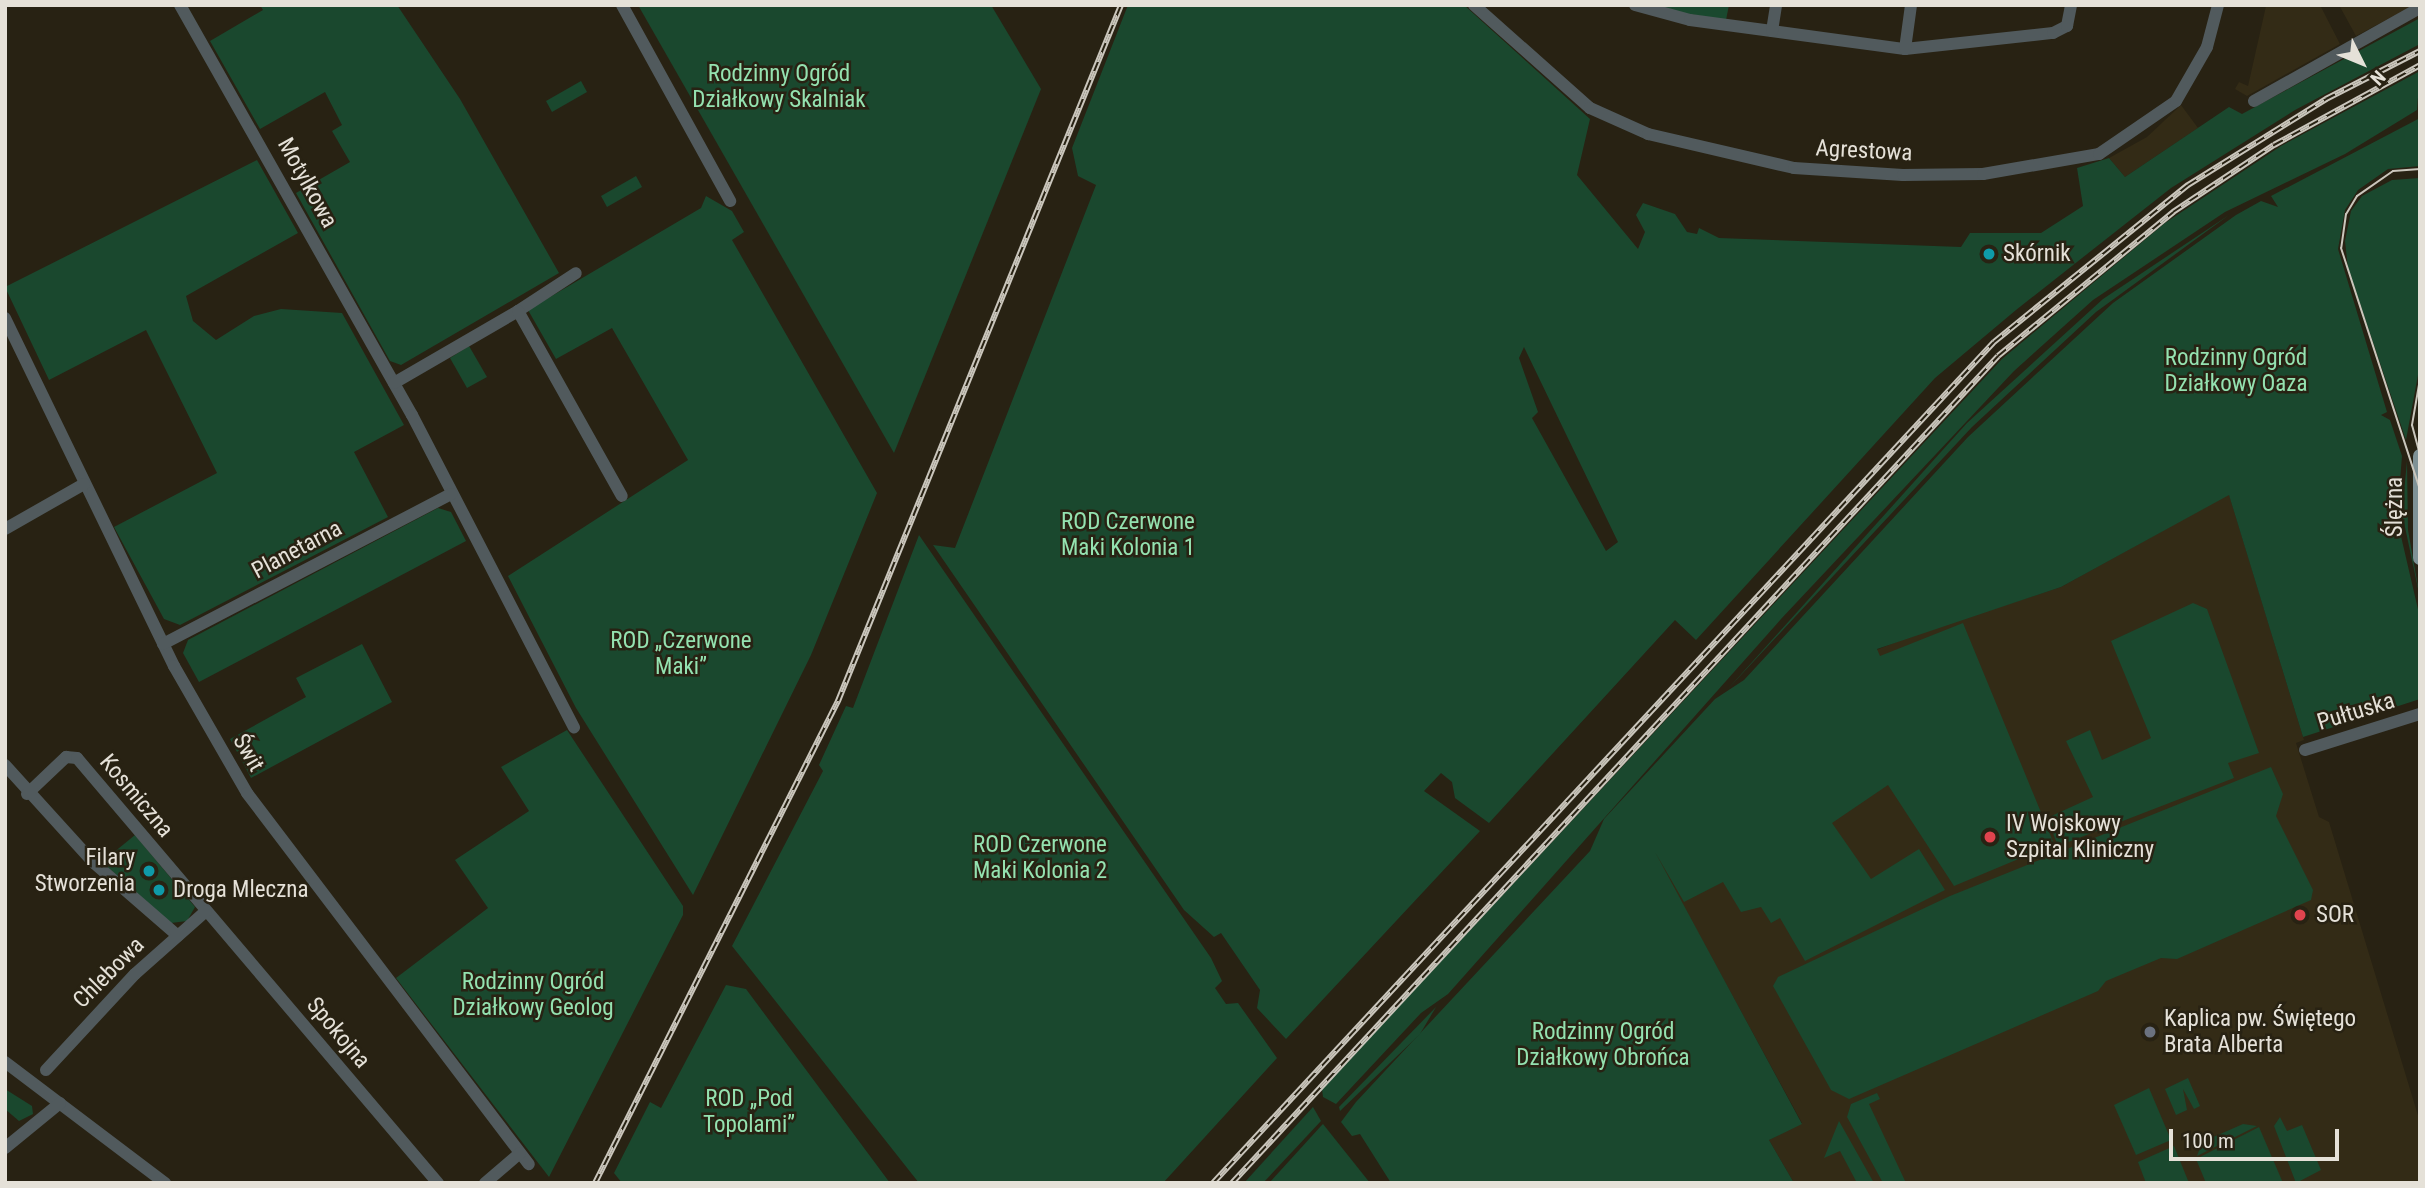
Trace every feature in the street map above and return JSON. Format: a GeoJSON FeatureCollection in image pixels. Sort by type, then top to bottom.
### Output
{"type":"FeatureCollection","features":[{"type":"Feature","properties":{"kind":"main road","name":"Ślężna"},"geometry":{"type":"LineString","coordinates":[[2420,456],[2420,558]]}},
{"type":"Feature","properties":{"kind":"street","name":"Motylkowa"},"geometry":{"type":"LineString","coordinates":[[180,5],[394,383],[574,727]]}},
{"type":"Feature","properties":{"kind":"street"},"geometry":{"type":"LineString","coordinates":[[622,5],[730,201]]}},
{"type":"Feature","properties":{"kind":"street","name":"Agrestowa"},"geometry":{"type":"LineString","coordinates":[[1474,5],[1590,108],[1648,134],[1794,167],[1903,175],[1983,174],[2099,154],[2176,101],[2207,47],[2218,5]]}},
{"type":"Feature","properties":{"kind":"street"},"geometry":{"type":"LineString","coordinates":[[1635,5],[1772,31],[1905,49],[2053,33],[2067,26],[2071,5]]}},
{"type":"Feature","properties":{"kind":"street"},"geometry":{"type":"LineString","coordinates":[[1772,31],[1776,5]]}},
{"type":"Feature","properties":{"kind":"street"},"geometry":{"type":"LineString","coordinates":[[1905,49],[1912,5]]}},
{"type":"Feature","properties":{"kind":"street"},"geometry":{"type":"LineString","coordinates":[[2254,101],[2420,8]]}},
{"type":"Feature","properties":{"kind":"street"},"geometry":{"type":"LineString","coordinates":[[394,383],[576,273]]}},
{"type":"Feature","properties":{"kind":"street"},"geometry":{"type":"LineString","coordinates":[[517,311],[622,496]]}},
{"type":"Feature","properties":{"kind":"street","name":"Świt"},"geometry":{"type":"LineString","coordinates":[[5,318],[163,644],[247,793],[529,1164]]}},
{"type":"Feature","properties":{"kind":"street"},"geometry":{"type":"LineString","coordinates":[[5,529],[84,484]]}},
{"type":"Feature","properties":{"kind":"street","name":"Planetarna"},"geometry":{"type":"LineString","coordinates":[[163,644],[451,494]]}},
{"type":"Feature","properties":{"kind":"street","name":"Pułtuska"},"geometry":{"type":"LineString","coordinates":[[2305,750],[2420,714]]}},
{"type":"Feature","properties":{"kind":"street","name":"Kosmiczna"},"geometry":{"type":"LineString","coordinates":[[27,794],[66,757],[77,758],[206,911]]}},
{"type":"Feature","properties":{"kind":"street"},"geometry":{"type":"LineString","coordinates":[[5,765],[27,794],[178,936]]}},
{"type":"Feature","properties":{"kind":"street","name":"Chlebowa"},"geometry":{"type":"LineString","coordinates":[[46,1070],[206,911]]}},
{"type":"Feature","properties":{"kind":"street","name":"Spokojna"},"geometry":{"type":"LineString","coordinates":[[206,911],[438,1183]]}},
{"type":"Feature","properties":{"kind":"street"},"geometry":{"type":"LineString","coordinates":[[5,1062],[165,1183]]}},
{"type":"Feature","properties":{"kind":"street"},"geometry":{"type":"LineString","coordinates":[[5,1148],[60,1103]]}},
{"type":"Feature","properties":{"kind":"street"},"geometry":{"type":"LineString","coordinates":[[485,1183],[520,1153]]}},
{"type":"Feature","properties":{"kind":"shaded area"},"geometry":{"type":"Polygon","coordinates":[[[2320,5],[2340,44],[2247,96],[2235,89],[2239,82],[2248,86],[2266,6],[2320,5]]]}},
{"type":"Feature","properties":{"kind":"shaded area"},"geometry":{"type":"Polygon","coordinates":[[[2339,5],[2414,5],[2356,36],[2339,5]]]}},
{"type":"Feature","properties":{"kind":"shaded area"},"geometry":{"type":"Polygon","coordinates":[[[2181,105],[2198,128],[2125,177],[2109,158],[2147,137],[2181,105]]]}},
{"type":"Feature","properties":{"kind":"shaded area","name":"IV Wojskowy Szpital Kliniczny"},"geometry":{"type":"Polygon","coordinates":[[[2229,494],[2304,740],[2296,743],[2319,817],[2329,822],[2420,1122],[2420,1183],[1794,1183],[1769,1140],[1802,1123],[1625,799],[1697,721],[1919,633],[2061,587],[2229,494]]]}},
{"type":"Feature","properties":{"kind":"green space"},"geometry":{"type":"Polygon","coordinates":[[[260,5],[397,5],[460,99],[559,273],[401,365],[390,361],[296,193],[350,162],[332,131],[342,125],[325,92],[260,129],[210,41],[263,10],[260,5]]]}},
{"type":"Feature","properties":{"kind":"green space","name":"Rodzinny Ogród Działkowy Skalniak"},"geometry":{"type":"Polygon","coordinates":[[[638,5],[991,5],[1041,89],[894,453],[638,5]]]}},
{"type":"Feature","properties":{"kind":"green space","name":"ROD Czerwone Maki Kolonia 1"},"geometry":{"type":"Polygon","coordinates":[[[1128,5],[1464,5],[1590,119],[1577,175],[1638,249],[1645,232],[1636,215],[1643,203],[1675,214],[1687,232],[1697,234],[1699,228],[1719,238],[1961,247],[1970,233],[2041,233],[2083,206],[2077,168],[2109,158],[2125,177],[2229,107],[2242,114],[2420,18],[2420,44],[2295,110],[2171,188],[2016,310],[1935,378],[1696,640],[1675,620],[1489,823],[1455,798],[1452,782],[1441,773],[1424,791],[1480,831],[1286,1039],[1257,1008],[1260,990],[1221,933],[1214,937],[1184,910],[933,545],[955,548],[1096,185],[1078,176],[1072,148],[1128,5]],[[1524,347],[1519,358],[1538,412],[1532,418],[1606,551],[1618,542],[1524,347]]]}},
{"type":"Feature","properties":{"kind":"green space"},"geometry":{"type":"Polygon","coordinates":[[[1665,5],[1729,5],[1726,20],[1664,10],[1665,5]]]}},
{"type":"Feature","properties":{"kind":"green space"},"geometry":{"type":"Polygon","coordinates":[[[2420,71],[2417,110],[2345,154],[2225,212],[2093,300],[2014,371],[1781,619],[1448,994],[1421,1013],[1336,1104],[1323,1097],[1322,1089],[2002,359],[2165,223],[2281,146],[2420,71]]]}},
{"type":"Feature","properties":{"kind":"green space"},"geometry":{"type":"Polygon","coordinates":[[[581,81],[587,92],[552,112],[546,101],[581,81]]]}},
{"type":"Feature","properties":{"kind":"green space"},"geometry":{"type":"Polygon","coordinates":[[[2420,118],[2420,166],[2388,169],[2358,190],[2345,210],[2338,249],[2387,412],[2381,415],[2390,420],[2402,456],[2397,519],[2420,618],[2420,699],[2303,737],[2229,495],[2061,587],[1877,649],[1880,656],[1963,623],[2054,844],[1954,886],[1888,785],[1832,823],[1871,879],[1919,849],[1945,890],[1805,961],[1780,918],[1771,923],[1761,907],[1741,912],[1723,882],[1684,902],[1655,852],[1802,1124],[1769,1140],[1794,1183],[1391,1183],[1360,1134],[1352,1136],[1341,1122],[1356,1102],[1590,851],[1604,819],[1715,699],[1744,680],[1968,437],[2113,303],[2236,215],[2261,201],[2278,207],[2271,196],[2420,118]]]}},
{"type":"Feature","properties":{"kind":"green space"},"geometry":{"type":"Polygon","coordinates":[[[257,160],[298,233],[186,296],[193,321],[216,340],[254,316],[281,309],[342,313],[404,425],[354,452],[388,517],[180,625],[164,619],[114,527],[217,473],[146,330],[49,380],[5,287],[257,160]]]}},
{"type":"Feature","properties":{"kind":"green space"},"geometry":{"type":"Polygon","coordinates":[[[636,176],[642,187],[607,207],[601,196],[636,176]]]}},
{"type":"Feature","properties":{"kind":"green space"},"geometry":{"type":"Polygon","coordinates":[[[2420,178],[2420,364],[2406,440],[2348,268],[2345,241],[2351,211],[2362,196],[2392,180],[2420,178]]]}},
{"type":"Feature","properties":{"kind":"green space","name":"ROD „Czerwone Maki”"},"geometry":{"type":"Polygon","coordinates":[[[706,196],[732,211],[744,232],[732,240],[877,493],[811,655],[693,895],[576,708],[508,576],[688,460],[612,328],[556,359],[528,310],[701,208],[706,196]]]}},
{"type":"Feature","properties":{"kind":"green space"},"geometry":{"type":"Polygon","coordinates":[[[2229,215],[2096,312],[1972,427],[1726,691],[1967,423],[2103,299],[2229,215]]]}},
{"type":"Feature","properties":{"kind":"green space"},"geometry":{"type":"Polygon","coordinates":[[[469,346],[487,377],[467,388],[450,358],[469,346]]]}},
{"type":"Feature","properties":{"kind":"green space"},"geometry":{"type":"Polygon","coordinates":[[[2407,461],[2408,530],[2420,598],[2402,513],[2407,461]]]}},
{"type":"Feature","properties":{"kind":"green space"},"geometry":{"type":"Polygon","coordinates":[[[438,508],[451,512],[466,541],[199,682],[183,653],[188,640],[438,508]]]}},
{"type":"Feature","properties":{"kind":"green space","name":"ROD Czerwone Maki Kolonia 2"},"geometry":{"type":"Polygon","coordinates":[[[919,535],[1211,958],[1222,981],[1215,988],[1226,1004],[1238,1003],[1277,1058],[1163,1183],[919,1183],[732,946],[823,771],[819,765],[846,706],[853,708],[919,535]]]}},
{"type":"Feature","properties":{"kind":"green space"},"geometry":{"type":"Polygon","coordinates":[[[2193,603],[2207,609],[2259,753],[2228,763],[2234,778],[2058,846],[2047,818],[2093,797],[2066,741],[2090,730],[2102,760],[2151,738],[2111,641],[2193,603]]]}},
{"type":"Feature","properties":{"kind":"green space"},"geometry":{"type":"Polygon","coordinates":[[[362,644],[392,702],[251,778],[230,739],[306,697],[296,678],[362,644]]]}},
{"type":"Feature","properties":{"kind":"green space","name":"Rodzinny Ogród Działkowy Geolog"},"geometry":{"type":"Polygon","coordinates":[[[567,730],[683,906],[683,915],[549,1177],[396,978],[488,908],[455,860],[529,811],[501,767],[567,730]]]}},
{"type":"Feature","properties":{"kind":"green space"},"geometry":{"type":"Polygon","coordinates":[[[2271,767],[2283,794],[2276,816],[2313,890],[2311,900],[2177,959],[2161,958],[2106,981],[2098,991],[1849,1099],[1831,1090],[1773,986],[1778,977],[1950,896],[2271,767]]]}},
{"type":"Feature","properties":{"kind":"green space"},"geometry":{"type":"Polygon","coordinates":[[[135,835],[195,907],[187,921],[171,923],[102,862],[135,835]]]}},
{"type":"Feature","properties":{"kind":"green space","name":"ROD „Pod Topolami”"},"geometry":{"type":"Polygon","coordinates":[[[726,985],[746,989],[890,1183],[622,1183],[614,1173],[650,1102],[661,1108],[726,985]]]}},
{"type":"Feature","properties":{"kind":"green space"},"geometry":{"type":"Polygon","coordinates":[[[1436,1007],[1420,1034],[1340,1111],[1339,1107],[1436,1007]]]}},
{"type":"Feature","properties":{"kind":"green space"},"geometry":{"type":"Polygon","coordinates":[[[2188,1078],[2200,1106],[2194,1109],[2183,1089],[2187,1110],[2176,1115],[2165,1089],[2188,1078]]]}},
{"type":"Feature","properties":{"kind":"green space"},"geometry":{"type":"Polygon","coordinates":[[[2149,1088],[2171,1140],[2136,1155],[2114,1105],[2149,1088]]]}},
{"type":"Feature","properties":{"kind":"green space"},"geometry":{"type":"Polygon","coordinates":[[[5,1089],[32,1106],[33,1114],[19,1121],[5,1109],[5,1089]]]}},
{"type":"Feature","properties":{"kind":"green space"},"geometry":{"type":"Polygon","coordinates":[[[1877,1093],[1880,1099],[1869,1104],[1906,1183],[1883,1183],[1847,1117],[1851,1104],[1877,1093]]]}},
{"type":"Feature","properties":{"kind":"green space"},"geometry":{"type":"Polygon","coordinates":[[[1313,1107],[1321,1121],[1263,1183],[1244,1183],[1313,1107]]]}},
{"type":"Feature","properties":{"kind":"green space"},"geometry":{"type":"Polygon","coordinates":[[[2280,1117],[2287,1131],[2302,1125],[2321,1170],[2296,1183],[2274,1126],[2280,1117]]]}},
{"type":"Feature","properties":{"kind":"green space"},"geometry":{"type":"Polygon","coordinates":[[[1839,1121],[1874,1183],[1857,1183],[1840,1151],[1824,1158],[1839,1121]]]}},
{"type":"Feature","properties":{"kind":"green space"},"geometry":{"type":"Polygon","coordinates":[[[1323,1124],[1370,1183],[1269,1183],[1321,1126],[1323,1124]]]}},
{"type":"Feature","properties":{"kind":"green space"},"geometry":{"type":"Polygon","coordinates":[[[2243,1124],[2257,1126],[2197,1156],[2202,1142],[2243,1124]]]}},
{"type":"Feature","properties":{"kind":"green space"},"geometry":{"type":"Polygon","coordinates":[[[2259,1127],[2283,1183],[2206,1183],[2196,1159],[2259,1127]]]}},
{"type":"Feature","properties":{"kind":"green space"},"geometry":{"type":"Polygon","coordinates":[[[2174,1146],[2189,1183],[2146,1183],[2138,1162],[2174,1146]]]}},
{"type":"Feature","properties":{"kind":"tram line"},"geometry":{"type":"LineString","coordinates":[[2420,169],[2393,171],[2357,196],[2346,214],[2341,248],[2420,489]]}},
{"type":"Feature","properties":{"kind":"tram line"},"geometry":{"type":"LineString","coordinates":[[2420,379],[2412,425],[2420,454]]}},
{"type":"Feature","properties":{"kind":"railway"},"geometry":{"type":"LineString","coordinates":[[595,1183],[838,701],[1121,5]]}},
{"type":"Feature","properties":{"kind":"railway"},"geometry":{"type":"LineString","coordinates":[[1213,1183],[1994,342],[2188,185],[2326,99],[2420,51]]}},
{"type":"Feature","properties":{"kind":"railway"},"geometry":{"type":"LineString","coordinates":[[1232,1183],[1998,356],[2173,212],[2274,145],[2420,65]]}},
{"type":"Feature","properties":{"kind":"place","name":"Skórnik"},"geometry":{"type":"Point","coordinates":[1989,254]}},
{"type":"Feature","properties":{"kind":"place","name":"IV Wojskowy Szpital Kliniczny"},"geometry":{"type":"Point","coordinates":[1990,837]}},
{"type":"Feature","properties":{"kind":"place","name":"Filary Stworzenia"},"geometry":{"type":"Point","coordinates":[149,871]}},
{"type":"Feature","properties":{"kind":"place","name":"Droga Mleczna"},"geometry":{"type":"Point","coordinates":[159,890]}},
{"type":"Feature","properties":{"kind":"place","name":"SOR"},"geometry":{"type":"Point","coordinates":[2300,915]}},
{"type":"Feature","properties":{"kind":"place","name":"Kaplica pw. Świętego Brata Alberta"},"geometry":{"type":"Point","coordinates":[2150,1032]}},
{"type":"Feature","properties":{"kind":"park label","name":"Rodzinny Ogród Działkowy Oaza"},"geometry":{"type":"Point","coordinates":[2236,371]}},
{"type":"Feature","properties":{"kind":"park label","name":"Rodzinny Ogród Działkowy Obrońca"},"geometry":{"type":"Point","coordinates":[1603,1045]}}]}
